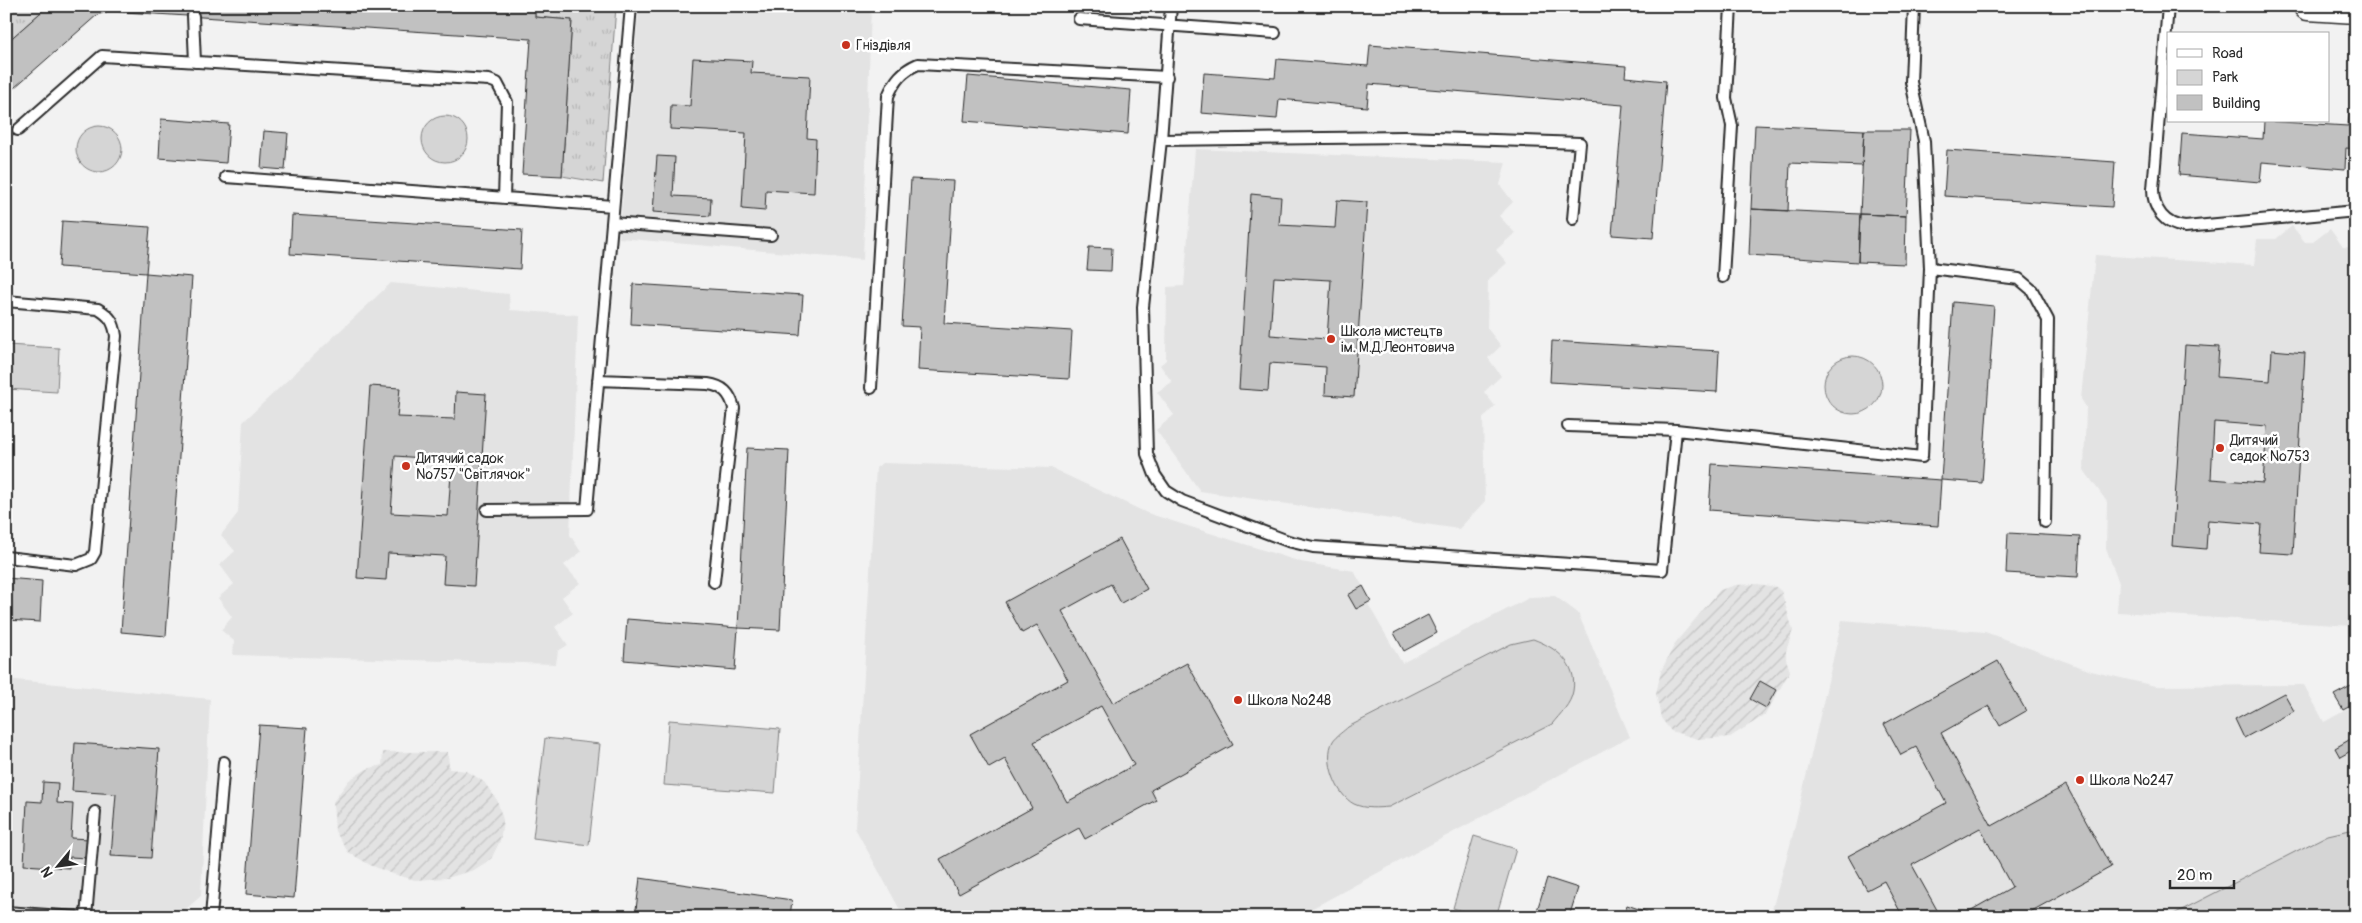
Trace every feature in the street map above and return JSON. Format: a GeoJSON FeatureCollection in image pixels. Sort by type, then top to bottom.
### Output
{"type":"FeatureCollection","features":[{"type":"Feature","properties":{"kind":"street"},"geometry":{"type":"LineString","coordinates":[[2308,6],[2346,8]]}},
{"type":"Feature","properties":{"kind":"lane"},"geometry":{"type":"LineString","coordinates":[[487,510],[587,509],[631,6]]}},
{"type":"Feature","properties":{"kind":"lane"},"geometry":{"type":"LineString","coordinates":[[1172,6],[1162,140],[1143,306],[1147,454],[1154,475],[1166,491],[1182,501],[1288,541],[1313,548],[1662,570],[1676,430]]}},
{"type":"Feature","properties":{"kind":"lane"},"geometry":{"type":"LineString","coordinates":[[1723,277],[1732,126],[1726,98],[1732,6]]}},
{"type":"Feature","properties":{"kind":"lane"},"geometry":{"type":"LineString","coordinates":[[1568,426],[1676,430],[1922,457],[1930,268],[1924,140],[1911,82],[1914,6]]}},
{"type":"Feature","properties":{"kind":"lane"},"geometry":{"type":"LineString","coordinates":[[2168,6],[2153,189],[2157,209],[2167,222],[2185,228],[2356,211]]}},
{"type":"Feature","properties":{"kind":"lane"},"geometry":{"type":"LineString","coordinates":[[193,16],[195,62]]}},
{"type":"Feature","properties":{"kind":"lane"},"geometry":{"type":"LineString","coordinates":[[1079,19],[1275,33]]}},
{"type":"Feature","properties":{"kind":"lane"},"geometry":{"type":"LineString","coordinates":[[18,130],[102,56],[489,80],[497,83],[507,102],[504,198]]}},
{"type":"Feature","properties":{"kind":"lane"},"geometry":{"type":"LineString","coordinates":[[871,388],[888,96],[894,82],[905,69],[918,64],[1167,77]]}},
{"type":"Feature","properties":{"kind":"lane"},"geometry":{"type":"LineString","coordinates":[[1162,140],[1404,137],[1580,143],[1573,219]]}},
{"type":"Feature","properties":{"kind":"lane"},"geometry":{"type":"LineString","coordinates":[[226,177],[613,206]]}},
{"type":"Feature","properties":{"kind":"lane"},"geometry":{"type":"LineString","coordinates":[[612,223],[771,235]]}},
{"type":"Feature","properties":{"kind":"lane"},"geometry":{"type":"LineString","coordinates":[[1930,268],[2019,279],[2032,290],[2041,304],[2048,320],[2045,522]]}},
{"type":"Feature","properties":{"kind":"lane"},"geometry":{"type":"LineString","coordinates":[[6,301],[98,309],[108,315],[114,323],[116,336],[95,552],[91,559],[76,565],[6,557]]}},
{"type":"Feature","properties":{"kind":"lane"},"geometry":{"type":"LineString","coordinates":[[598,380],[717,385],[729,393],[734,408],[714,582]]}},
{"type":"Feature","properties":{"kind":"lane"},"geometry":{"type":"LineString","coordinates":[[211,917],[224,762]]}},
{"type":"Feature","properties":{"kind":"lane"},"geometry":{"type":"LineString","coordinates":[[86,917],[95,812]]}},
{"type":"Feature","properties":{"kind":"lane"},"geometry":{"type":"LineString","coordinates":[[6,912],[77,917]]}},
{"type":"Feature","properties":{"kind":"shaded area"},"geometry":{"type":"Polygon","coordinates":[[[639,6],[871,6],[863,260],[619,238],[639,6]]]}},
{"type":"Feature","properties":{"kind":"shaded area","name":"Школа мистецтв ім. М.Д.Леонтовича"},"geometry":{"type":"Polygon","coordinates":[[[1195,149],[1506,162],[1500,185],[1513,202],[1499,216],[1515,233],[1496,250],[1507,263],[1488,280],[1487,328],[1501,346],[1488,358],[1501,376],[1484,392],[1495,406],[1483,418],[1485,501],[1459,529],[1200,491],[1156,430],[1174,415],[1157,392],[1172,382],[1160,365],[1166,360],[1167,287],[1184,286],[1195,149]]]}},
{"type":"Feature","properties":{"kind":"shaded area","name":"Дитячий садок №753"},"geometry":{"type":"Polygon","coordinates":[[[2292,226],[2305,242],[2313,242],[2330,229],[2343,247],[2356,248],[2356,612],[2354,612],[2353,626],[2117,612],[2119,583],[2106,548],[2107,502],[2084,470],[2086,407],[2081,399],[2095,255],[2254,265],[2257,239],[2276,239],[2292,226]]]}},
{"type":"Feature","properties":{"kind":"shaded area","name":"Дитячий садок №757 \"Світлячок\""},"geometry":{"type":"Polygon","coordinates":[[[391,283],[509,294],[510,310],[578,315],[570,535],[581,552],[564,565],[580,583],[562,597],[573,613],[555,627],[568,645],[558,651],[556,664],[233,655],[234,641],[221,630],[232,617],[218,598],[234,584],[220,565],[235,551],[221,535],[238,513],[243,422],[391,283]]]}},
{"type":"Feature","properties":{"kind":"shaded area","name":"Школа №248"},"geometry":{"type":"Polygon","coordinates":[[[882,463],[1051,468],[1147,513],[1301,562],[1354,571],[1371,601],[1368,604],[1402,663],[1531,597],[1555,596],[1578,613],[1630,737],[1296,917],[904,917],[855,828],[876,468],[882,463]]]}},
{"type":"Feature","properties":{"kind":"shaded area"},"geometry":{"type":"Polygon","coordinates":[[[1758,584],[1776,587],[1781,591],[1793,630],[1786,651],[1786,659],[1790,671],[1765,715],[1730,737],[1698,739],[1671,731],[1661,718],[1656,694],[1661,671],[1676,642],[1720,590],[1736,585],[1758,584]]]}},
{"type":"Feature","properties":{"kind":"shaded area","name":"Школа №247"},"geometry":{"type":"Polygon","coordinates":[[[1842,620],[1985,632],[2091,671],[2155,686],[2304,685],[2324,722],[2355,705],[2356,917],[1770,917],[1792,838],[1842,620]]]}},
{"type":"Feature","properties":{"kind":"shaded area"},"geometry":{"type":"Polygon","coordinates":[[[6,679],[210,699],[201,896],[178,916],[6,905],[6,679]]]}},
{"type":"Feature","properties":{"kind":"shaded area"},"geometry":{"type":"Polygon","coordinates":[[[383,752],[448,752],[449,769],[467,771],[484,782],[497,800],[503,820],[500,841],[491,859],[474,870],[447,878],[415,880],[370,865],[348,852],[335,831],[333,802],[349,780],[367,769],[382,765],[383,752]]]}},
{"type":"Feature","properties":{"kind":"green space"},"geometry":{"type":"Polygon","coordinates":[[[6,6],[48,6],[6,43],[6,6]]]}},
{"type":"Feature","properties":{"kind":"green space"},"geometry":{"type":"Polygon","coordinates":[[[535,6],[616,6],[603,183],[562,176],[572,20],[535,17],[535,6]]]}},
{"type":"Feature","properties":{"kind":"green space"},"geometry":{"type":"Polygon","coordinates":[[[440,116],[450,116],[464,126],[468,139],[464,152],[458,158],[450,162],[440,162],[426,152],[422,144],[422,134],[432,120],[440,116]]]}},
{"type":"Feature","properties":{"kind":"green space"},"geometry":{"type":"Polygon","coordinates":[[[104,126],[108,127],[118,136],[121,140],[121,158],[112,168],[104,172],[94,172],[86,168],[77,158],[76,144],[80,136],[90,127],[104,126]]]}},
{"type":"Feature","properties":{"kind":"green space"},"geometry":{"type":"Polygon","coordinates":[[[6,345],[59,348],[57,392],[6,389],[6,345]]]}},
{"type":"Feature","properties":{"kind":"green space"},"geometry":{"type":"Polygon","coordinates":[[[1847,356],[1859,356],[1874,364],[1882,379],[1882,391],[1874,406],[1859,414],[1847,414],[1832,406],[1824,391],[1824,379],[1832,364],[1847,356]]]}},
{"type":"Feature","properties":{"kind":"green space"},"geometry":{"type":"Polygon","coordinates":[[[1533,639],[1557,652],[1568,664],[1572,672],[1574,681],[1572,696],[1565,709],[1552,724],[1389,807],[1371,808],[1358,806],[1342,793],[1333,776],[1330,749],[1334,739],[1348,727],[1511,644],[1533,639]]]}},
{"type":"Feature","properties":{"kind":"green space"},"geometry":{"type":"Polygon","coordinates":[[[669,720],[780,729],[775,793],[664,785],[669,720]]]}},
{"type":"Feature","properties":{"kind":"green space"},"geometry":{"type":"Polygon","coordinates":[[[545,738],[600,744],[589,845],[533,838],[545,738]]]}},
{"type":"Feature","properties":{"kind":"green space"},"geometry":{"type":"Polygon","coordinates":[[[2350,830],[2356,832],[2356,917],[2168,917],[2328,835],[2350,830]]]}},
{"type":"Feature","properties":{"kind":"green space"},"geometry":{"type":"Polygon","coordinates":[[[1474,836],[1516,849],[1496,917],[1484,917],[1453,908],[1474,836]]]}},
{"type":"Feature","properties":{"kind":"building"},"geometry":{"type":"Polygon","coordinates":[[[48,6],[188,6],[187,16],[109,11],[97,15],[6,95],[6,43],[48,6]]]}},
{"type":"Feature","properties":{"kind":"building"},"geometry":{"type":"Polygon","coordinates":[[[188,6],[535,6],[535,17],[572,20],[562,176],[522,174],[531,39],[187,16],[188,6]]]}},
{"type":"Feature","properties":{"kind":"building"},"geometry":{"type":"Polygon","coordinates":[[[1370,45],[1626,66],[1625,77],[1666,81],[1653,238],[1612,235],[1623,105],[1369,84],[1367,107],[1279,99],[1277,119],[1201,113],[1204,73],[1275,78],[1277,59],[1368,66],[1370,45]]]}},
{"type":"Feature","properties":{"kind":"building"},"geometry":{"type":"Polygon","coordinates":[[[693,58],[752,61],[751,73],[810,76],[807,138],[816,139],[814,193],[766,190],[765,211],[742,209],[746,133],[670,129],[671,105],[690,106],[693,58]]]}},
{"type":"Feature","properties":{"kind":"building"},"geometry":{"type":"Polygon","coordinates":[[[968,76],[1131,90],[1128,134],[964,121],[968,76]]]}},
{"type":"Feature","properties":{"kind":"building"},"geometry":{"type":"Polygon","coordinates":[[[2349,113],[2356,114],[2356,149],[2346,148],[2345,169],[2262,162],[2260,182],[2179,175],[2182,133],[2263,139],[2264,122],[2348,126],[2349,113]]]}},
{"type":"Feature","properties":{"kind":"building"},"geometry":{"type":"Polygon","coordinates":[[[161,119],[229,124],[226,163],[159,158],[161,119]]]}},
{"type":"Feature","properties":{"kind":"building"},"geometry":{"type":"Polygon","coordinates":[[[1755,125],[1864,130],[1862,166],[1790,163],[1788,211],[1751,209],[1755,125]]]}},
{"type":"Feature","properties":{"kind":"building"},"geometry":{"type":"Polygon","coordinates":[[[1864,130],[1910,130],[1906,216],[1860,214],[1864,130]]]}},
{"type":"Feature","properties":{"kind":"building"},"geometry":{"type":"Polygon","coordinates":[[[264,131],[288,133],[285,170],[261,168],[264,131]]]}},
{"type":"Feature","properties":{"kind":"building"},"geometry":{"type":"Polygon","coordinates":[[[1947,150],[2115,162],[2112,207],[1944,196],[1947,150]]]}},
{"type":"Feature","properties":{"kind":"building"},"geometry":{"type":"Polygon","coordinates":[[[657,156],[675,157],[673,196],[711,198],[710,216],[653,212],[657,156]]]}},
{"type":"Feature","properties":{"kind":"building"},"geometry":{"type":"Polygon","coordinates":[[[911,179],[953,181],[944,323],[1072,331],[1069,379],[918,370],[920,327],[902,326],[911,179]]]}},
{"type":"Feature","properties":{"kind":"building"},"geometry":{"type":"Polygon","coordinates":[[[1251,194],[1281,197],[1279,225],[1335,228],[1337,200],[1367,202],[1354,397],[1325,395],[1326,367],[1270,363],[1268,391],[1239,389],[1251,194]],[[1274,277],[1270,335],[1327,339],[1331,280],[1274,277]]]}},
{"type":"Feature","properties":{"kind":"building"},"geometry":{"type":"Polygon","coordinates":[[[1751,209],[1860,214],[1858,262],[1749,255],[1751,209]]]}},
{"type":"Feature","properties":{"kind":"building"},"geometry":{"type":"Polygon","coordinates":[[[1860,214],[1906,216],[1905,264],[1858,262],[1860,214]]]}},
{"type":"Feature","properties":{"kind":"building"},"geometry":{"type":"Polygon","coordinates":[[[292,215],[522,230],[520,269],[290,254],[292,215]]]}},
{"type":"Feature","properties":{"kind":"building"},"geometry":{"type":"Polygon","coordinates":[[[62,221],[150,227],[146,273],[59,267],[62,221]]]}},
{"type":"Feature","properties":{"kind":"building"},"geometry":{"type":"Polygon","coordinates":[[[1089,247],[1112,248],[1111,271],[1087,270],[1089,247]]]}},
{"type":"Feature","properties":{"kind":"building"},"geometry":{"type":"Polygon","coordinates":[[[146,273],[192,277],[166,636],[121,632],[146,273]]]}},
{"type":"Feature","properties":{"kind":"building"},"geometry":{"type":"Polygon","coordinates":[[[633,284],[803,295],[800,335],[631,324],[633,284]]]}},
{"type":"Feature","properties":{"kind":"building"},"geometry":{"type":"Polygon","coordinates":[[[1953,302],[1994,306],[1982,483],[1941,480],[1953,302]]]}},
{"type":"Feature","properties":{"kind":"building"},"geometry":{"type":"Polygon","coordinates":[[[1552,341],[1719,351],[1717,392],[1550,382],[1552,341]]]}},
{"type":"Feature","properties":{"kind":"building"},"geometry":{"type":"Polygon","coordinates":[[[2185,345],[2219,347],[2217,377],[2270,381],[2272,350],[2305,353],[2293,554],[2259,552],[2261,524],[2208,520],[2206,549],[2172,546],[2185,345]],[[2214,422],[2211,479],[2263,483],[2267,426],[2214,422]]]}},
{"type":"Feature","properties":{"kind":"building"},"geometry":{"type":"Polygon","coordinates":[[[370,386],[400,388],[397,417],[455,419],[456,392],[486,394],[474,586],[443,584],[445,556],[388,553],[386,580],[357,578],[370,386]],[[395,456],[391,513],[448,516],[452,460],[395,456]]]}},
{"type":"Feature","properties":{"kind":"building"},"geometry":{"type":"Polygon","coordinates":[[[747,448],[789,450],[780,630],[738,628],[747,448]]]}},
{"type":"Feature","properties":{"kind":"building"},"geometry":{"type":"Polygon","coordinates":[[[1712,464],[1941,480],[1938,526],[1709,510],[1712,464]]]}},
{"type":"Feature","properties":{"kind":"building"},"geometry":{"type":"Polygon","coordinates":[[[2008,533],[2080,537],[2078,577],[2006,573],[2008,533]]]}},
{"type":"Feature","properties":{"kind":"building"},"geometry":{"type":"Polygon","coordinates":[[[1120,539],[1147,589],[1121,603],[1111,584],[1062,611],[1113,703],[1187,663],[1233,745],[1151,790],[1156,800],[1085,839],[1079,828],[959,894],[940,859],[1032,808],[1005,759],[989,768],[970,734],[1068,680],[1037,625],[1022,633],[1005,602],[1120,539]],[[1101,706],[1034,742],[1067,802],[1134,765],[1101,706]]]}},
{"type":"Feature","properties":{"kind":"building"},"geometry":{"type":"Polygon","coordinates":[[[6,578],[42,581],[40,622],[6,620],[6,578]]]}},
{"type":"Feature","properties":{"kind":"building"},"geometry":{"type":"Polygon","coordinates":[[[1363,586],[1371,601],[1356,609],[1348,595],[1363,586]]]}},
{"type":"Feature","properties":{"kind":"building"},"geometry":{"type":"Polygon","coordinates":[[[1428,615],[1437,633],[1404,651],[1394,633],[1428,615]]]}},
{"type":"Feature","properties":{"kind":"building"},"geometry":{"type":"Polygon","coordinates":[[[627,619],[738,628],[735,670],[624,660],[627,619]]]}},
{"type":"Feature","properties":{"kind":"building"},"geometry":{"type":"Polygon","coordinates":[[[1998,661],[2026,711],[2000,726],[1989,706],[1941,733],[1992,826],[2066,785],[2111,867],[2030,912],[2032,917],[1959,917],[2012,887],[1980,828],[1912,865],[1941,917],[1903,917],[1884,881],[1867,890],[1848,856],[1946,803],[1916,747],[1901,755],[1884,724],[1998,661]]]}},
{"type":"Feature","properties":{"kind":"building"},"geometry":{"type":"Polygon","coordinates":[[[1760,681],[1776,690],[1766,708],[1750,699],[1760,681]]]}},
{"type":"Feature","properties":{"kind":"building"},"geometry":{"type":"Polygon","coordinates":[[[2351,686],[2356,695],[2356,703],[2343,710],[2334,695],[2351,686]]]}},
{"type":"Feature","properties":{"kind":"building"},"geometry":{"type":"Polygon","coordinates":[[[2284,693],[2294,711],[2244,738],[2235,719],[2284,693]]]}},
{"type":"Feature","properties":{"kind":"building"},"geometry":{"type":"Polygon","coordinates":[[[259,725],[307,728],[294,898],[246,894],[259,725]]]}},
{"type":"Feature","properties":{"kind":"building"},"geometry":{"type":"Polygon","coordinates":[[[2356,736],[2356,748],[2340,757],[2335,748],[2356,736]]]}},
{"type":"Feature","properties":{"kind":"building"},"geometry":{"type":"Polygon","coordinates":[[[75,743],[159,749],[151,858],[111,856],[116,794],[72,791],[75,743]]]}},
{"type":"Feature","properties":{"kind":"building"},"geometry":{"type":"Polygon","coordinates":[[[43,782],[58,783],[57,803],[73,804],[71,838],[89,839],[88,858],[70,857],[69,868],[24,865],[27,801],[42,802],[43,782]]]}},
{"type":"Feature","properties":{"kind":"building"},"geometry":{"type":"Polygon","coordinates":[[[640,878],[792,900],[790,917],[635,917],[640,878]]]}},
{"type":"Feature","properties":{"kind":"building"},"geometry":{"type":"Polygon","coordinates":[[[1547,878],[1578,888],[1569,917],[1535,917],[1547,878]]]}},
{"type":"Feature","properties":{"kind":"building"},"geometry":{"type":"Polygon","coordinates":[[[1627,905],[1656,915],[1656,917],[1623,917],[1627,905]]]}},
{"type":"Feature","properties":{"kind":"place","name":"Гніздівля"},"geometry":{"type":"Point","coordinates":[846,45]}},
{"type":"Feature","properties":{"kind":"place","name":"Школа мистецтв ім. М.Д.Леонтовича"},"geometry":{"type":"Point","coordinates":[1331,339]}},
{"type":"Feature","properties":{"kind":"place","name":"Дитячий садок №753"},"geometry":{"type":"Point","coordinates":[2220,448]}},
{"type":"Feature","properties":{"kind":"place","name":"Дитячий садок №757 \"Світлячок\""},"geometry":{"type":"Point","coordinates":[406,466]}},
{"type":"Feature","properties":{"kind":"place","name":"Школа №248"},"geometry":{"type":"Point","coordinates":[1238,700]}},
{"type":"Feature","properties":{"kind":"place","name":"Школа №247"},"geometry":{"type":"Point","coordinates":[2080,780]}}]}
